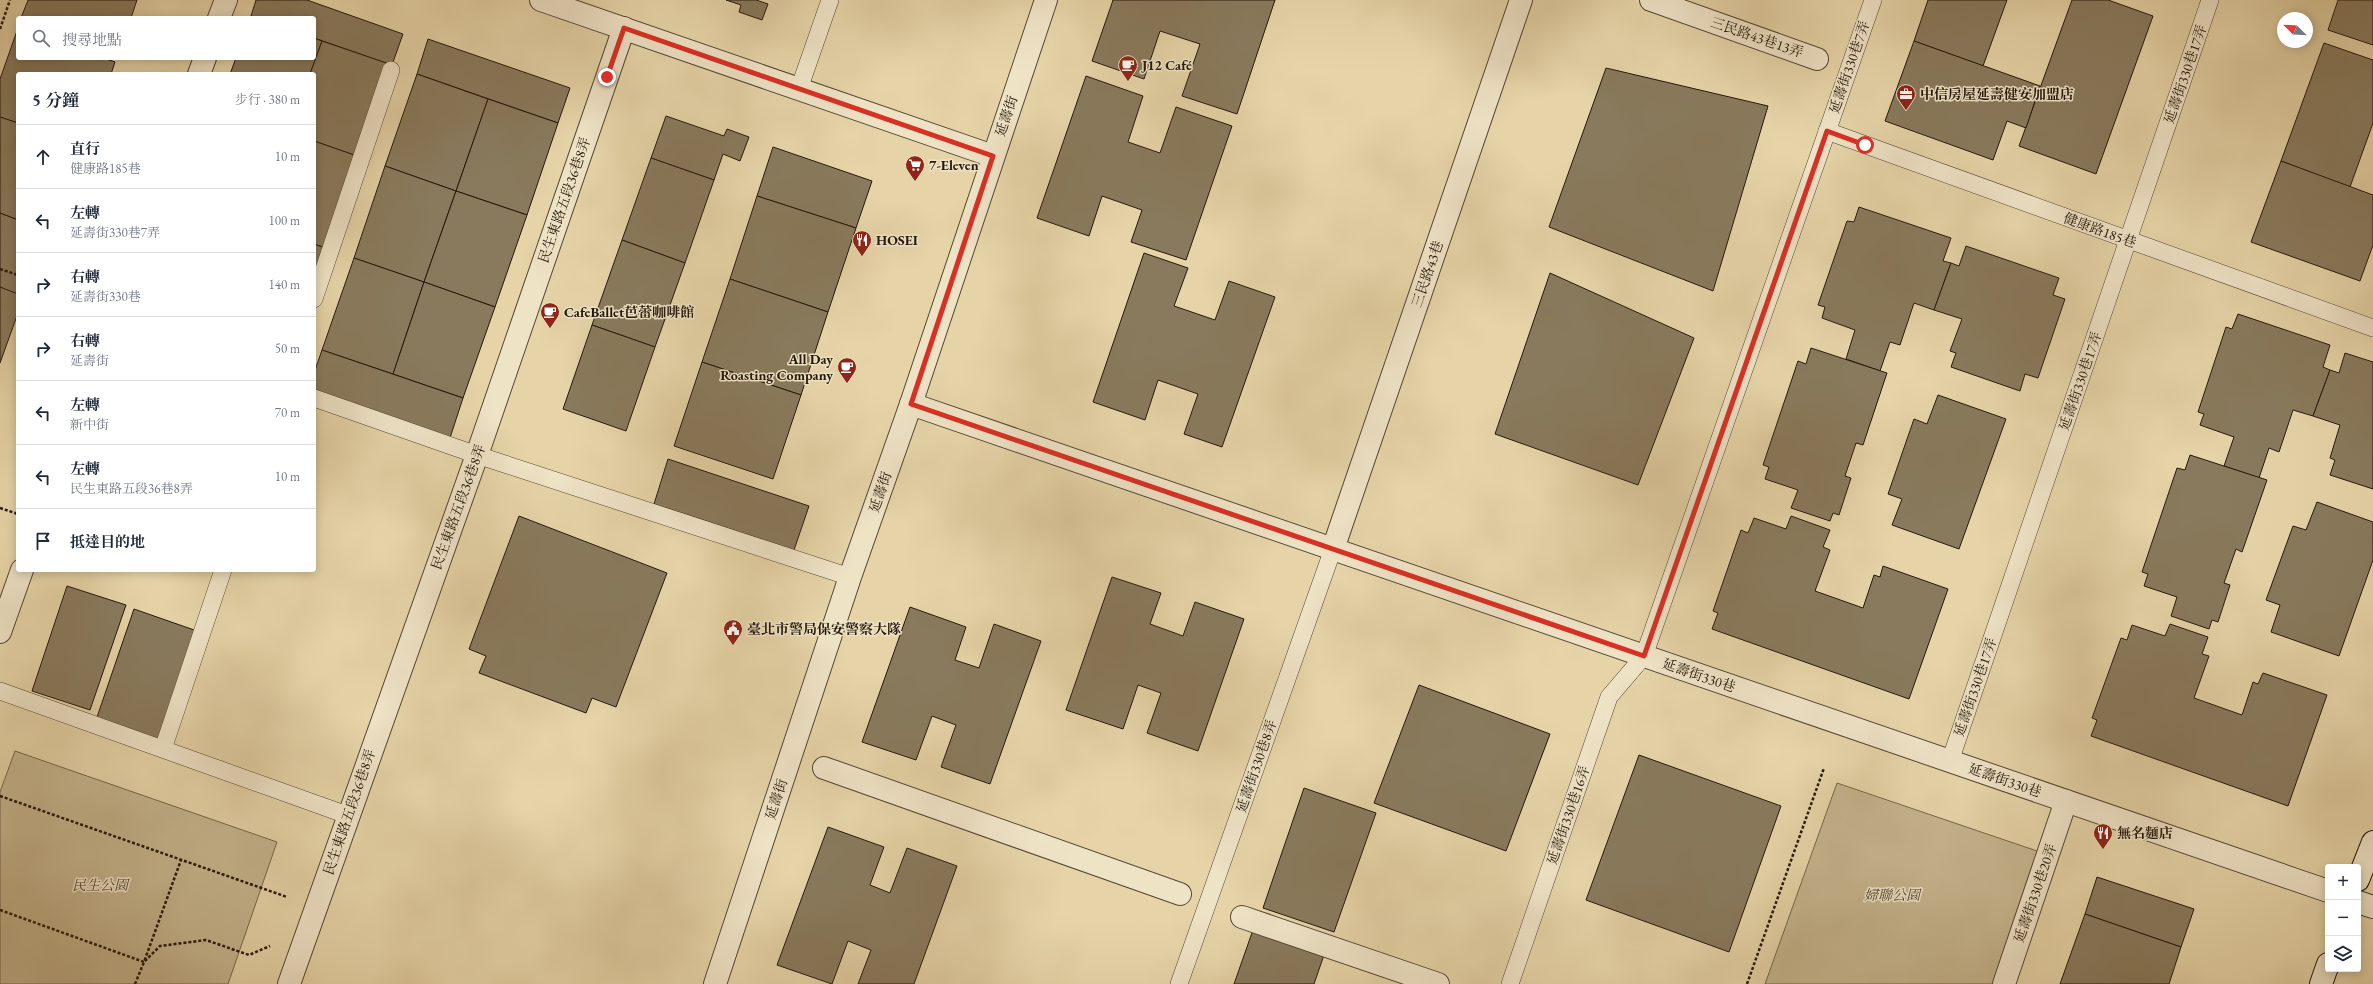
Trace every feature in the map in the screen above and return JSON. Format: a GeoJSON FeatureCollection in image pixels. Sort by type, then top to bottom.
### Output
{"type":"FeatureCollection","features":[{"type":"Feature","properties":{"kind":"street"},"geometry":{"type":"LineString","coordinates":[[220,16],[226,0]]}},
{"type":"Feature","properties":{"kind":"street"},"geometry":{"type":"LineString","coordinates":[[541,0],[993,156]]}},
{"type":"Feature","properties":{"kind":"street","name":"延壽街"},"geometry":{"type":"LineString","coordinates":[[715,984],[850,577],[911,404],[1046,0]]}},
{"type":"Feature","properties":{"kind":"street","name":"三民路43巷"},"geometry":{"type":"LineString","coordinates":[[1333,549],[1521,0]]}},
{"type":"Feature","properties":{"kind":"street","name":"三民路43巷13弄"},"geometry":{"type":"LineString","coordinates":[[1651,0],[1817,59]]}},
{"type":"Feature","properties":{"kind":"street","name":"民生東路五段36巷8弄"},"geometry":{"type":"LineString","coordinates":[[289,984],[347,815],[477,455],[624,28]]}},
{"type":"Feature","properties":{"kind":"street"},"geometry":{"type":"LineString","coordinates":[[200,72],[204,60]]}},
{"type":"Feature","properties":{"kind":"street","name":"延壽街330巷"},"geometry":{"type":"LineString","coordinates":[[911,404],[2325,890]]}},
{"type":"Feature","properties":{"kind":"street"},"geometry":{"type":"LineString","coordinates":[[0,632],[21,572]]}},
{"type":"Feature","properties":{"kind":"street"},"geometry":{"type":"LineString","coordinates":[[824,768],[1180,894]]}},
{"type":"Feature","properties":{"kind":"street","name":"延壽街330巷20弄"},"geometry":{"type":"LineString","coordinates":[[2004,984],[2066,801]]}},
{"type":"Feature","properties":{"kind":"street"},"geometry":{"type":"LineString","coordinates":[[2361,872],[2373,842]]}},
{"type":"Feature","properties":{"kind":"street"},"geometry":{"type":"LineString","coordinates":[[2361,903],[2373,907]]}},
{"type":"Feature","properties":{"kind":"street"},"geometry":{"type":"LineString","coordinates":[[1242,917],[1438,984]]}},
{"type":"Feature","properties":{"kind":"street"},"geometry":{"type":"LineString","coordinates":[[2321,984],[2325,972]]}},
{"type":"Feature","properties":{"kind":"lane"},"geometry":{"type":"LineString","coordinates":[[800,89],[830,0]]}},
{"type":"Feature","properties":{"kind":"lane","name":"延壽街330巷7弄"},"geometry":{"type":"LineString","coordinates":[[1644,656],[1873,0]]}},
{"type":"Feature","properties":{"kind":"lane","name":"延壽街330巷17弄"},"geometry":{"type":"LineString","coordinates":[[1950,761],[2210,0]]}},
{"type":"Feature","properties":{"kind":"lane"},"geometry":{"type":"LineString","coordinates":[[316,293],[391,70]]}},
{"type":"Feature","properties":{"kind":"lane","name":"健康路185巷"},"geometry":{"type":"LineString","coordinates":[[1827,131],[2373,328]]}},
{"type":"Feature","properties":{"kind":"lane"},"geometry":{"type":"LineString","coordinates":[[316,399],[477,455],[850,577]]}},
{"type":"Feature","properties":{"kind":"lane","name":"延壽街330巷8弄"},"geometry":{"type":"LineString","coordinates":[[1179,984],[1333,549]]}},
{"type":"Feature","properties":{"kind":"lane"},"geometry":{"type":"LineString","coordinates":[[163,749],[222,572]]}},
{"type":"Feature","properties":{"kind":"lane","name":"延壽街330巷16弄"},"geometry":{"type":"LineString","coordinates":[[1510,984],[1610,697],[1644,656]]}},
{"type":"Feature","properties":{"kind":"lane"},"geometry":{"type":"LineString","coordinates":[[0,691],[347,815]]}},
{"type":"Feature","properties":{"kind":"path"},"geometry":{"type":"LineString","coordinates":[[0,29],[10,0]]}},
{"type":"Feature","properties":{"kind":"path"},"geometry":{"type":"LineString","coordinates":[[0,269],[16,275]]}},
{"type":"Feature","properties":{"kind":"path"},"geometry":{"type":"LineString","coordinates":[[0,508],[16,513]]}},
{"type":"Feature","properties":{"kind":"path"},"geometry":{"type":"LineString","coordinates":[[1747,984],[1824,768]]}},
{"type":"Feature","properties":{"kind":"path"},"geometry":{"type":"LineString","coordinates":[[0,796],[288,897]]}},
{"type":"Feature","properties":{"kind":"path"},"geometry":{"type":"LineString","coordinates":[[135,984],[181,860]]}},
{"type":"Feature","properties":{"kind":"path"},"geometry":{"type":"LineString","coordinates":[[0,910],[144,962]]}},
{"type":"Feature","properties":{"kind":"path"},"geometry":{"type":"LineString","coordinates":[[144,962],[160,946],[206,940],[249,955],[272,945]]}},
{"type":"Feature","properties":{"kind":"green space","name":"民生公園"},"geometry":{"type":"Polygon","coordinates":[[[15,751],[277,842],[228,984],[0,984],[0,792],[15,751]]]}},
{"type":"Feature","properties":{"kind":"green space","name":"婦聯公園"},"geometry":{"type":"Polygon","coordinates":[[[1837,783],[2043,853],[1997,984],[1765,984],[1837,783]]]}},
{"type":"Feature","properties":{"kind":"building"},"geometry":{"type":"Polygon","coordinates":[[[28,0],[137,0],[132,16],[22,16],[28,0]]]}},
{"type":"Feature","properties":{"kind":"building"},"geometry":{"type":"Polygon","coordinates":[[[256,0],[307,0],[403,34],[392,65],[316,39],[316,16],[251,16],[256,0]]]}},
{"type":"Feature","properties":{"kind":"building"},"geometry":{"type":"Polygon","coordinates":[[[726,0],[756,0],[768,4],[762,20],[739,12],[741,5],[726,0]]]}},
{"type":"Feature","properties":{"kind":"building"},"geometry":{"type":"Polygon","coordinates":[[[1113,0],[1275,0],[1237,114],[1182,96],[1200,44],[1160,31],[1144,79],[1092,61],[1113,0]]]}},
{"type":"Feature","properties":{"kind":"building"},"geometry":{"type":"Polygon","coordinates":[[[1928,0],[2007,0],[1983,66],[1914,41],[1928,0]]]}},
{"type":"Feature","properties":{"kind":"building"},"geometry":{"type":"Polygon","coordinates":[[[2072,0],[2108,0],[2153,16],[2096,174],[2019,146],[2072,0]]]}},
{"type":"Feature","properties":{"kind":"building"},"geometry":{"type":"Polygon","coordinates":[[[2338,0],[2373,0],[2373,45],[2328,30],[2338,0]]]}},
{"type":"Feature","properties":{"kind":"building"},"geometry":{"type":"Polygon","coordinates":[[[16,34],[16,60],[109,60],[115,62],[112,72],[16,72],[16,122],[0,117],[0,79],[16,34]]]}},
{"type":"Feature","properties":{"kind":"building"},"geometry":{"type":"Polygon","coordinates":[[[316,39],[322,41],[316,58],[316,39]]]}},
{"type":"Feature","properties":{"kind":"building"},"geometry":{"type":"Polygon","coordinates":[[[428,39],[570,88],[558,123],[417,74],[428,39]]]}},
{"type":"Feature","properties":{"kind":"building"},"geometry":{"type":"Polygon","coordinates":[[[322,41],[392,65],[360,157],[316,142],[316,72],[311,72],[322,41]]]}},
{"type":"Feature","properties":{"kind":"building"},"geometry":{"type":"Polygon","coordinates":[[[1914,41],[2040,86],[2026,128],[2007,121],[1993,160],[1885,121],[1914,41]]]}},
{"type":"Feature","properties":{"kind":"building"},"geometry":{"type":"Polygon","coordinates":[[[2324,43],[2373,60],[2373,123],[2350,187],[2281,161],[2324,43]]]}},
{"type":"Feature","properties":{"kind":"building"},"geometry":{"type":"Polygon","coordinates":[[[235,60],[315,60],[311,72],[231,72],[235,60]]]}},
{"type":"Feature","properties":{"kind":"building"},"geometry":{"type":"Polygon","coordinates":[[[1606,68],[1768,106],[1713,291],[1549,227],[1606,68]]]}},
{"type":"Feature","properties":{"kind":"building"},"geometry":{"type":"Polygon","coordinates":[[[417,74],[488,99],[456,191],[385,166],[417,74]]]}},
{"type":"Feature","properties":{"kind":"building"},"geometry":{"type":"Polygon","coordinates":[[[1086,76],[1143,96],[1128,142],[1160,153],[1176,107],[1232,126],[1186,260],[1131,242],[1142,210],[1102,196],[1089,236],[1037,218],[1086,76]]]}},
{"type":"Feature","properties":{"kind":"building"},"geometry":{"type":"Polygon","coordinates":[[[488,99],[558,123],[527,215],[456,191],[488,99]]]}},
{"type":"Feature","properties":{"kind":"building"},"geometry":{"type":"Polygon","coordinates":[[[666,116],[724,136],[727,129],[749,137],[740,161],[723,154],[714,180],[651,158],[666,116]]]}},
{"type":"Feature","properties":{"kind":"building"},"geometry":{"type":"Polygon","coordinates":[[[0,117],[16,122],[16,219],[0,213],[0,117]]]}},
{"type":"Feature","properties":{"kind":"building"},"geometry":{"type":"Polygon","coordinates":[[[316,142],[360,157],[328,249],[316,245],[316,142]]]}},
{"type":"Feature","properties":{"kind":"building"},"geometry":{"type":"Polygon","coordinates":[[[773,147],[872,181],[856,228],[757,196],[773,147]]]}},
{"type":"Feature","properties":{"kind":"building"},"geometry":{"type":"Polygon","coordinates":[[[651,158],[714,180],[685,263],[622,240],[651,158]]]}},
{"type":"Feature","properties":{"kind":"building"},"geometry":{"type":"Polygon","coordinates":[[[2281,161],[2373,195],[2373,245],[2360,281],[2251,242],[2281,161]]]}},
{"type":"Feature","properties":{"kind":"building"},"geometry":{"type":"Polygon","coordinates":[[[385,166],[456,191],[424,282],[354,258],[385,166]]]}},
{"type":"Feature","properties":{"kind":"building"},"geometry":{"type":"Polygon","coordinates":[[[456,191],[527,215],[495,307],[424,282],[456,191]]]}},
{"type":"Feature","properties":{"kind":"building"},"geometry":{"type":"Polygon","coordinates":[[[757,196],[856,228],[828,312],[730,279],[757,196]]]}},
{"type":"Feature","properties":{"kind":"building"},"geometry":{"type":"Polygon","coordinates":[[[1859,207],[1951,238],[1943,261],[1951,263],[1934,310],[1914,303],[1900,345],[1890,342],[1880,371],[1846,359],[1855,330],[1822,318],[1825,307],[1818,305],[1847,221],[1854,222],[1859,207]]]}},
{"type":"Feature","properties":{"kind":"building"},"geometry":{"type":"Polygon","coordinates":[[[0,213],[16,219],[16,295],[0,290],[0,213]]]}},
{"type":"Feature","properties":{"kind":"building"},"geometry":{"type":"Polygon","coordinates":[[[622,240],[685,263],[655,347],[592,325],[622,240]]]}},
{"type":"Feature","properties":{"kind":"building"},"geometry":{"type":"Polygon","coordinates":[[[316,245],[328,249],[316,282],[316,245]]]}},
{"type":"Feature","properties":{"kind":"building"},"geometry":{"type":"Polygon","coordinates":[[[1966,246],[2059,278],[2053,295],[2065,299],[2038,378],[2025,374],[2020,391],[1951,367],[1956,353],[1950,351],[1962,319],[1934,310],[1951,263],[1959,266],[1966,246]]]}},
{"type":"Feature","properties":{"kind":"building"},"geometry":{"type":"Polygon","coordinates":[[[1144,253],[1188,268],[1174,306],[1215,320],[1229,281],[1275,297],[1222,447],[1184,434],[1198,394],[1158,380],[1145,420],[1093,402],[1144,253]]]}},
{"type":"Feature","properties":{"kind":"building"},"geometry":{"type":"Polygon","coordinates":[[[354,258],[424,282],[393,374],[322,350],[354,258]]]}},
{"type":"Feature","properties":{"kind":"building"},"geometry":{"type":"Polygon","coordinates":[[[1550,273],[1694,338],[1638,485],[1495,434],[1550,273]]]}},
{"type":"Feature","properties":{"kind":"building"},"geometry":{"type":"Polygon","coordinates":[[[730,279],[828,312],[801,395],[702,362],[730,279]]]}},
{"type":"Feature","properties":{"kind":"building"},"geometry":{"type":"Polygon","coordinates":[[[424,282],[495,307],[463,398],[393,374],[424,282]]]}},
{"type":"Feature","properties":{"kind":"building"},"geometry":{"type":"Polygon","coordinates":[[[0,287],[16,293],[16,319],[0,363],[0,287]]]}},
{"type":"Feature","properties":{"kind":"building"},"geometry":{"type":"Polygon","coordinates":[[[2238,314],[2330,345],[2323,367],[2330,370],[2313,416],[2293,410],[2279,452],[2269,448],[2259,478],[2224,466],[2234,437],[2200,425],[2204,414],[2198,412],[2226,327],[2232,329],[2238,314]]]}},
{"type":"Feature","properties":{"kind":"building"},"geometry":{"type":"Polygon","coordinates":[[[592,325],[655,347],[626,431],[563,409],[592,325]]]}},
{"type":"Feature","properties":{"kind":"building"},"geometry":{"type":"Polygon","coordinates":[[[1811,348],[1887,373],[1863,445],[1856,443],[1845,476],[1851,478],[1839,515],[1833,513],[1830,521],[1791,508],[1798,490],[1765,479],[1769,467],[1763,465],[1798,361],[1806,364],[1811,348]]]}},
{"type":"Feature","properties":{"kind":"building"},"geometry":{"type":"Polygon","coordinates":[[[322,350],[463,398],[448,444],[316,398],[316,367],[322,350]]]}},
{"type":"Feature","properties":{"kind":"building"},"geometry":{"type":"Polygon","coordinates":[[[2345,353],[2373,362],[2373,489],[2330,475],[2335,460],[2330,458],[2340,425],[2313,416],[2330,370],[2339,373],[2345,353]]]}},
{"type":"Feature","properties":{"kind":"building"},"geometry":{"type":"Polygon","coordinates":[[[702,362],[801,395],[773,479],[674,446],[702,362]]]}},
{"type":"Feature","properties":{"kind":"building"},"geometry":{"type":"Polygon","coordinates":[[[1938,395],[2006,419],[1959,549],[1892,525],[1902,499],[1888,494],[1914,419],[1927,424],[1938,395]]]}},
{"type":"Feature","properties":{"kind":"building"},"geometry":{"type":"Polygon","coordinates":[[[2190,455],[2267,480],[2242,552],[2236,549],[2224,583],[2230,585],[2218,622],[2212,620],[2209,629],[2171,616],[2177,597],[2144,586],[2148,574],[2142,572],[2177,468],[2185,470],[2190,455]]]}},
{"type":"Feature","properties":{"kind":"building"},"geometry":{"type":"Polygon","coordinates":[[[668,459],[809,506],[794,550],[654,504],[668,459]]]}},
{"type":"Feature","properties":{"kind":"building"},"geometry":{"type":"Polygon","coordinates":[[[2317,502],[2373,522],[2373,560],[2339,656],[2271,632],[2280,605],[2266,600],[2293,526],[2306,530],[2317,502]]]}},
{"type":"Feature","properties":{"kind":"building"},"geometry":{"type":"Polygon","coordinates":[[[519,516],[667,573],[616,707],[592,698],[586,713],[479,673],[486,656],[469,649],[519,516]]]}},
{"type":"Feature","properties":{"kind":"building"},"geometry":{"type":"Polygon","coordinates":[[[1791,516],[1830,530],[1823,547],[1830,550],[1815,591],[1863,608],[1874,575],[1880,577],[1883,566],[1948,589],[1909,699],[1712,629],[1718,613],[1713,611],[1741,530],[1748,533],[1754,518],[1786,529],[1791,516]]]}},
{"type":"Feature","properties":{"kind":"building"},"geometry":{"type":"Polygon","coordinates":[[[1112,577],[1161,593],[1150,624],[1183,636],[1195,602],[1244,619],[1198,751],[1147,733],[1161,693],[1138,685],[1123,729],[1066,710],[1112,577]]]}},
{"type":"Feature","properties":{"kind":"building"},"geometry":{"type":"Polygon","coordinates":[[[67,586],[126,605],[90,710],[32,691],[67,586]]]}},
{"type":"Feature","properties":{"kind":"building"},"geometry":{"type":"Polygon","coordinates":[[[910,607],[966,627],[955,660],[979,668],[994,624],[1041,641],[990,784],[941,767],[956,725],[932,716],[916,760],[862,742],[910,607]]]}},
{"type":"Feature","properties":{"kind":"building"},"geometry":{"type":"Polygon","coordinates":[[[134,609],[197,631],[160,742],[96,720],[134,609]]]}},
{"type":"Feature","properties":{"kind":"building"},"geometry":{"type":"Polygon","coordinates":[[[2170,624],[2208,637],[2202,654],[2209,656],[2194,698],[2242,715],[2253,682],[2258,684],[2263,673],[2327,695],[2288,806],[2091,736],[2097,720],[2092,718],[2121,638],[2127,640],[2132,625],[2165,636],[2170,624]]]}},
{"type":"Feature","properties":{"kind":"building"},"geometry":{"type":"Polygon","coordinates":[[[1419,685],[1550,734],[1506,851],[1374,803],[1419,685]]]}},
{"type":"Feature","properties":{"kind":"building"},"geometry":{"type":"Polygon","coordinates":[[[1639,755],[1781,806],[1729,952],[1586,900],[1639,755]]]}},
{"type":"Feature","properties":{"kind":"building"},"geometry":{"type":"Polygon","coordinates":[[[1304,788],[1376,813],[1334,932],[1263,908],[1304,788]]]}},
{"type":"Feature","properties":{"kind":"building"},"geometry":{"type":"Polygon","coordinates":[[[828,827],[884,847],[870,885],[890,893],[907,848],[957,866],[914,984],[858,984],[871,950],[848,941],[832,984],[777,965],[828,827]]]}},
{"type":"Feature","properties":{"kind":"building"},"geometry":{"type":"Polygon","coordinates":[[[2097,877],[2194,909],[2181,947],[2085,914],[2097,877]]]}},
{"type":"Feature","properties":{"kind":"building"},"geometry":{"type":"Polygon","coordinates":[[[2085,914],[2181,947],[2169,984],[2060,984],[2085,914]]]}},
{"type":"Feature","properties":{"kind":"building"},"geometry":{"type":"Polygon","coordinates":[[[1254,927],[1325,952],[1314,984],[1234,984],[1254,927]]]}},
{"type":"Feature","properties":{"kind":"place","name":"J12 Café"},"geometry":{"type":"Point","coordinates":[1128,82]}},
{"type":"Feature","properties":{"kind":"place","name":"中信房屋延壽健安加盟店"},"geometry":{"type":"Point","coordinates":[1906,111]}},
{"type":"Feature","properties":{"kind":"place","name":"7-Eleven"},"geometry":{"type":"Point","coordinates":[915,182]}},
{"type":"Feature","properties":{"kind":"place","name":"HOSEI"},"geometry":{"type":"Point","coordinates":[862,257]}},
{"type":"Feature","properties":{"kind":"place","name":"CafeBallet芭蕾咖啡館"},"geometry":{"type":"Point","coordinates":[550,329]}},
{"type":"Feature","properties":{"kind":"place","name":"All Day Roasting Company"},"geometry":{"type":"Point","coordinates":[847,384]}},
{"type":"Feature","properties":{"kind":"place","name":"臺北市警局保安警察大隊"},"geometry":{"type":"Point","coordinates":[733,646]}},
{"type":"Feature","properties":{"kind":"place","name":"無名麵店"},"geometry":{"type":"Point","coordinates":[2103,850]}},
{"type":"Feature","properties":{"kind":"route"},"geometry":{"type":"LineString","coordinates":[[607,77],[624,28],[993,156],[911,404],[953,417],[1644,656],[1827,131],[1865,145]]}}]}
